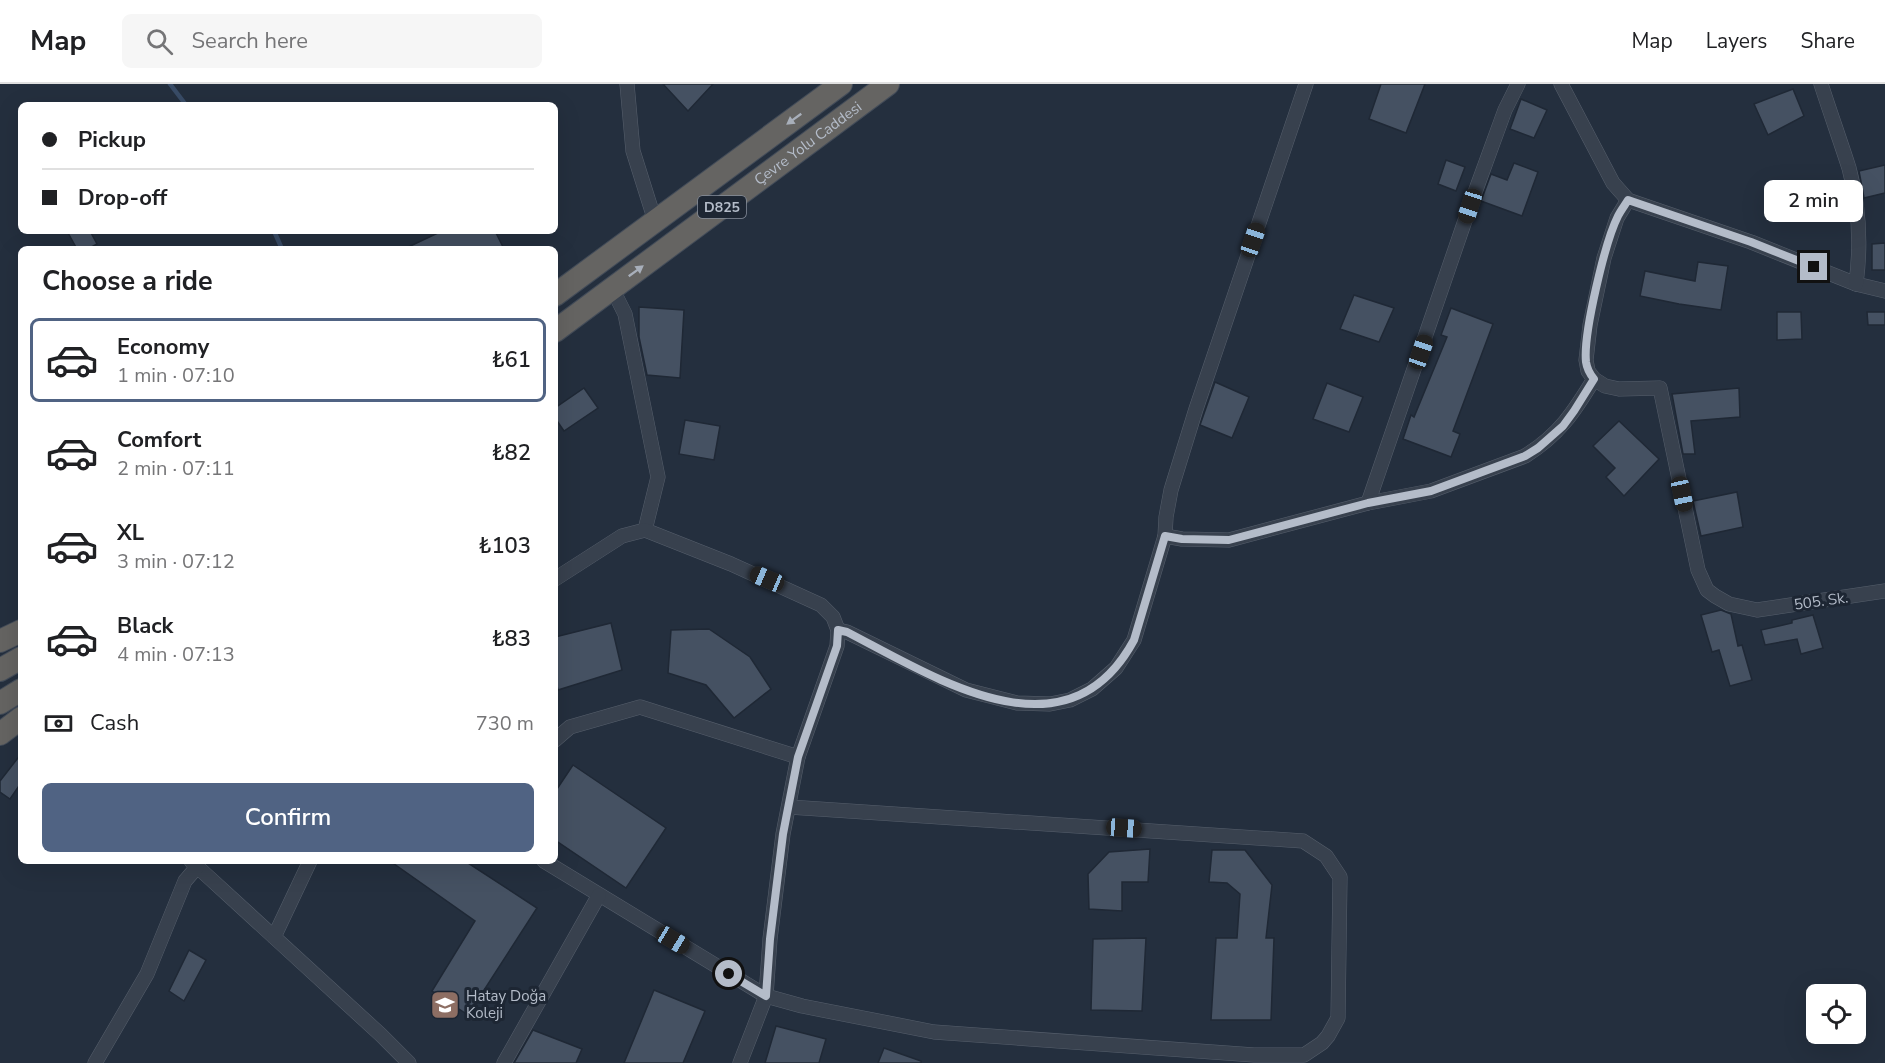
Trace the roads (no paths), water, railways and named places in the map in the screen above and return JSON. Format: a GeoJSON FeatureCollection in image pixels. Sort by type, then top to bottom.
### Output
{"type":"FeatureCollection","features":[{"type":"Feature","properties":{"kind":"highway","name":"Çevre Yolu Caddesi"},"geometry":{"type":"LineString","coordinates":[[558,293],[841,84]]}},
{"type":"Feature","properties":{"kind":"highway","name":"Çevre Yolu Caddesi"},"geometry":{"type":"LineString","coordinates":[[558,328],[888,84]]}},
{"type":"Feature","properties":{"kind":"highway"},"geometry":{"type":"LineString","coordinates":[[0,641],[18,632]]}},
{"type":"Feature","properties":{"kind":"highway"},"geometry":{"type":"LineString","coordinates":[[0,670],[18,660]]}},
{"type":"Feature","properties":{"kind":"highway"},"geometry":{"type":"LineString","coordinates":[[0,703],[18,692]]}},
{"type":"Feature","properties":{"kind":"highway"},"geometry":{"type":"LineString","coordinates":[[0,734],[18,720]]}},
{"type":"Feature","properties":{"kind":"street"},"geometry":{"type":"LineString","coordinates":[[627,84],[633,151],[655,221]]}},
{"type":"Feature","properties":{"kind":"street"},"geometry":{"type":"LineString","coordinates":[[838,630],[847,632],[981,696],[1017,703],[1050,704],[1077,697],[1098,684],[1116,668],[1134,640],[1165,536],[1171,490],[1196,409],[1306,84]]}},
{"type":"Feature","properties":{"kind":"street"},"geometry":{"type":"LineString","coordinates":[[1368,503],[1470,206],[1505,110],[1518,84]]}},
{"type":"Feature","properties":{"kind":"street"},"geometry":{"type":"LineString","coordinates":[[1561,84],[1613,183],[1628,200],[1751,242],[1856,284],[1885,291]]}},
{"type":"Feature","properties":{"kind":"street"},"geometry":{"type":"LineString","coordinates":[[1821,84],[1849,171],[1859,235],[1856,284]]}},
{"type":"Feature","properties":{"kind":"street"},"geometry":{"type":"LineString","coordinates":[[1165,536],[1182,539],[1229,540],[1368,503],[1431,491],[1525,456],[1550,439],[1563,426],[1594,379],[1588,371],[1586,360],[1590,325],[1604,258],[1617,218],[1628,200]]}},
{"type":"Feature","properties":{"kind":"street"},"geometry":{"type":"LineString","coordinates":[[612,288],[625,315],[658,477],[645,530]]}},
{"type":"Feature","properties":{"kind":"street","name":"505. Sk."},"geometry":{"type":"LineString","coordinates":[[1594,379],[1605,386],[1619,389],[1660,388],[1698,570],[1707,590],[1715,596],[1729,604],[1757,610],[1885,591]]}},
{"type":"Feature","properties":{"kind":"street"},"geometry":{"type":"LineString","coordinates":[[558,577],[622,537],[645,530],[731,564],[821,605],[833,617],[838,630],[837,646],[798,757],[770,939],[766,996],[740,1063]]}},
{"type":"Feature","properties":{"kind":"street"},"geometry":{"type":"LineString","coordinates":[[558,737],[570,727],[640,707],[798,757]]}},
{"type":"Feature","properties":{"kind":"street"},"geometry":{"type":"LineString","coordinates":[[549,864],[766,996],[802,1006],[934,1032],[1254,1055],[1304,1055],[1322,1043],[1338,1018],[1340,877],[1326,856],[1303,841],[789,807]]}},
{"type":"Feature","properties":{"kind":"street"},"geometry":{"type":"LineString","coordinates":[[95,1063],[147,974],[194,864],[409,1063]]}},
{"type":"Feature","properties":{"kind":"street"},"geometry":{"type":"LineString","coordinates":[[274,937],[309,864]]}},
{"type":"Feature","properties":{"kind":"street"},"geometry":{"type":"LineString","coordinates":[[504,1063],[598,895]]}},
{"type":"Feature","properties":{"kind":"waterway"},"geometry":{"type":"LineString","coordinates":[[170,84],[184,102]]}},
{"type":"Feature","properties":{"kind":"waterway"},"geometry":{"type":"LineString","coordinates":[[275,234],[281,246]]}},
{"type":"Feature","properties":{"kind":"place","name":"Hatay Doğa Koleji"},"geometry":{"type":"Point","coordinates":[445,1005]}}]}
